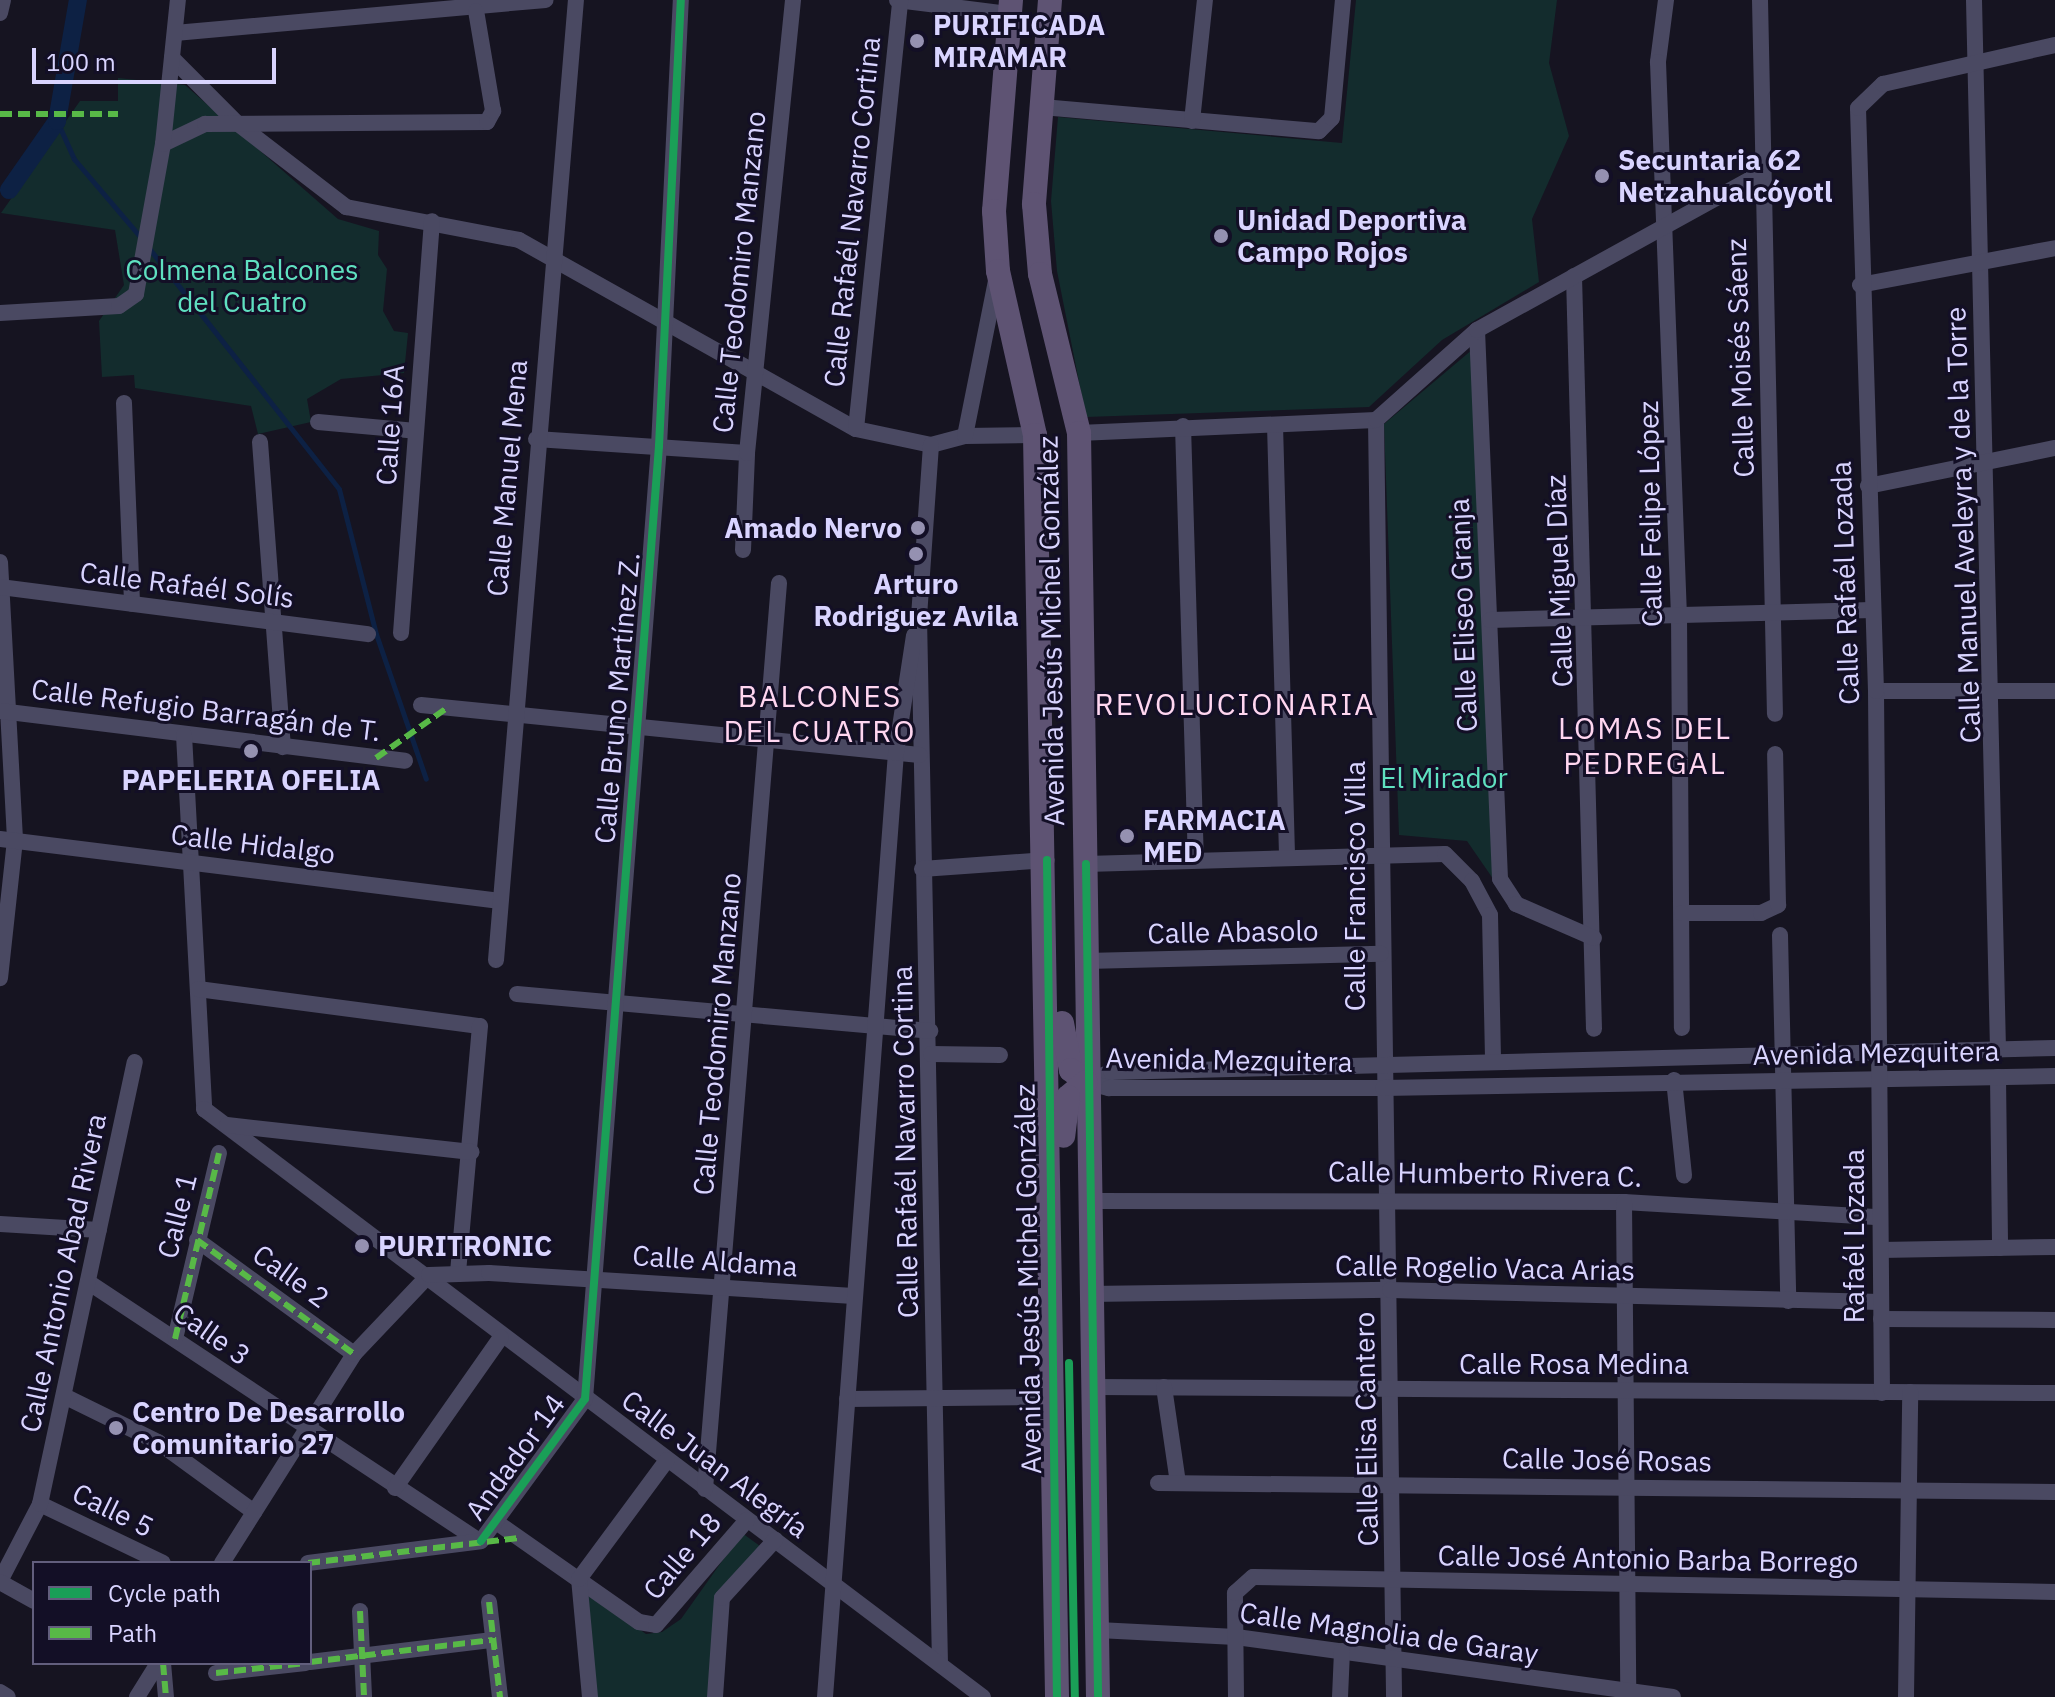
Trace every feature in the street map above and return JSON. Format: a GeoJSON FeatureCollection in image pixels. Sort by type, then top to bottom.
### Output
{"type":"FeatureCollection","features":[{"type":"Feature","properties":{"kind":"main road","name":"Avenida Jesús Michel González"},"geometry":{"type":"LineString","coordinates":[[1050,0],[1034,204],[1040,274],[1079,433],[1089,1294],[1098,1697]]}},
{"type":"Feature","properties":{"kind":"main road","name":"Avenida Jesús Michel González"},"geometry":{"type":"LineString","coordinates":[[1011,7],[994,211],[998,271],[1035,435],[1047,860],[1048,1312],[1057,1697]]}},
{"type":"Feature","properties":{"kind":"main road"},"geometry":{"type":"LineString","coordinates":[[1047,860],[1059,911],[1063,1051],[1071,1070],[1086,1082],[1063,1111],[1065,1263],[1048,1312]]}},
{"type":"Feature","properties":{"kind":"street"},"geometry":{"type":"LineString","coordinates":[[0,13],[3,0]]}},
{"type":"Feature","properties":{"kind":"street"},"geometry":{"type":"LineString","coordinates":[[0,313],[119,306],[136,294],[163,144],[178,0]]}},
{"type":"Feature","properties":{"kind":"street"},"geometry":{"type":"LineString","coordinates":[[175,33],[476,11],[546,0]]}},
{"type":"Feature","properties":{"kind":"street","name":"Calle Manuel Mena"},"geometry":{"type":"LineString","coordinates":[[496,960],[512,715],[576,0]]}},
{"type":"Feature","properties":{"kind":"street","name":"Calle Bruno Martínez Z."},"geometry":{"type":"LineString","coordinates":[[585,1399],[659,446],[681,0]]}},
{"type":"Feature","properties":{"kind":"street","name":"Calle Teodomiro Manzano"},"geometry":{"type":"LineString","coordinates":[[743,550],[747,453],[793,0]]}},
{"type":"Feature","properties":{"kind":"street"},"geometry":{"type":"LineString","coordinates":[[899,0],[1011,7]]}},
{"type":"Feature","properties":{"kind":"street","name":"Calle Rafaél Navarro Cortina"},"geometry":{"type":"LineString","coordinates":[[856,429],[899,0]]}},
{"type":"Feature","properties":{"kind":"street"},"geometry":{"type":"LineString","coordinates":[[1192,121],[1205,0]]}},
{"type":"Feature","properties":{"kind":"street"},"geometry":{"type":"LineString","coordinates":[[1042,107],[1192,121],[1327,128],[1343,0]]}},
{"type":"Feature","properties":{"kind":"street","name":"Calle Felipe López"},"geometry":{"type":"LineString","coordinates":[[1666,0],[1658,62],[1668,224],[1679,615],[1682,1028]]}},
{"type":"Feature","properties":{"kind":"street","name":"Calle Moisés Sáenz"},"geometry":{"type":"LineString","coordinates":[[1760,0],[1761,173],[1775,714]]}},
{"type":"Feature","properties":{"kind":"street","name":"Calle Manuel Aveleyra y de la Torre"},"geometry":{"type":"LineString","coordinates":[[1974,0],[1994,692],[1998,1048]]}},
{"type":"Feature","properties":{"kind":"street"},"geometry":{"type":"LineString","coordinates":[[163,144],[194,126],[237,123],[487,122],[493,111],[476,11]]}},
{"type":"Feature","properties":{"kind":"street"},"geometry":{"type":"LineString","coordinates":[[1975,66],[2055,45]]}},
{"type":"Feature","properties":{"kind":"street"},"geometry":{"type":"LineString","coordinates":[[172,58],[237,123],[346,207],[497,232],[856,429],[931,445],[965,436],[1035,435]]}},
{"type":"Feature","properties":{"kind":"street","name":"Calle Rafaél Lozada"},"geometry":{"type":"LineString","coordinates":[[1879,1079],[1876,691],[1860,285],[1858,108],[1872,90],[1975,66]]}},
{"type":"Feature","properties":{"kind":"street"},"geometry":{"type":"LineString","coordinates":[[1079,433],[1183,426],[1376,420],[1477,330],[1761,173]]}},
{"type":"Feature","properties":{"kind":"street","name":"Calle 16A"},"geometry":{"type":"LineString","coordinates":[[401,633],[432,221]]}},
{"type":"Feature","properties":{"kind":"street"},"geometry":{"type":"LineString","coordinates":[[1860,285],[1981,266],[2055,248]]}},
{"type":"Feature","properties":{"kind":"street"},"geometry":{"type":"LineString","coordinates":[[965,436],[998,271]]}},
{"type":"Feature","properties":{"kind":"street","name":"Calle Miguel Díaz"},"geometry":{"type":"LineString","coordinates":[[1574,276],[1587,618],[1594,1029]]}},
{"type":"Feature","properties":{"kind":"street","name":"Calle Eliseo Granja"},"geometry":{"type":"LineString","coordinates":[[1477,330],[1500,879],[1507,896],[1594,938]]}},
{"type":"Feature","properties":{"kind":"street"},"geometry":{"type":"LineString","coordinates":[[124,403],[132,604]]}},
{"type":"Feature","properties":{"kind":"street","name":"Calle Francisco Villa"},"geometry":{"type":"LineString","coordinates":[[1376,420],[1382,1064]]}},
{"type":"Feature","properties":{"kind":"street"},"geometry":{"type":"LineString","coordinates":[[318,422],[416,431]]}},
{"type":"Feature","properties":{"kind":"street"},"geometry":{"type":"LineString","coordinates":[[1275,425],[1287,858]]}},
{"type":"Feature","properties":{"kind":"street"},"geometry":{"type":"LineString","coordinates":[[1183,426],[1196,860]]}},
{"type":"Feature","properties":{"kind":"street"},"geometry":{"type":"LineString","coordinates":[[536,439],[747,453]]}},
{"type":"Feature","properties":{"kind":"street"},"geometry":{"type":"LineString","coordinates":[[260,442],[283,747]]}},
{"type":"Feature","properties":{"kind":"street","name":"Calle Rafaél Navarro Cortina"},"geometry":{"type":"LineString","coordinates":[[931,445],[919,618],[920,755],[931,1054],[940,1664]]}},
{"type":"Feature","properties":{"kind":"street"},"geometry":{"type":"LineString","coordinates":[[1868,486],[2055,448]]}},
{"type":"Feature","properties":{"kind":"street"},"geometry":{"type":"LineString","coordinates":[[0,562],[7,840],[0,978]]}},
{"type":"Feature","properties":{"kind":"street","name":"Calle Teodomiro Manzano"},"geometry":{"type":"LineString","coordinates":[[705,1489],[779,583]]}},
{"type":"Feature","properties":{"kind":"street","name":"Calle Rafaél Solís"},"geometry":{"type":"LineString","coordinates":[[0,587],[368,634]]}},
{"type":"Feature","properties":{"kind":"street"},"geometry":{"type":"LineString","coordinates":[[1490,620],[1872,610]]}},
{"type":"Feature","properties":{"kind":"street","name":"Calle Rafaél Navarro Cortina"},"geometry":{"type":"LineString","coordinates":[[825,1697],[896,753],[904,668],[919,618]]}},
{"type":"Feature","properties":{"kind":"street"},"geometry":{"type":"LineString","coordinates":[[1876,691],[2055,691]]}},
{"type":"Feature","properties":{"kind":"street"},"geometry":{"type":"LineString","coordinates":[[421,705],[920,755]]}},
{"type":"Feature","properties":{"kind":"street","name":"Calle Refugio Barragán de T."},"geometry":{"type":"LineString","coordinates":[[4,711],[405,761]]}},
{"type":"Feature","properties":{"kind":"street","name":"Calle Juan Alegría"},"geometry":{"type":"LineString","coordinates":[[184,735],[201,1100],[226,1125],[429,1275],[501,1337],[983,1697]]}},
{"type":"Feature","properties":{"kind":"street"},"geometry":{"type":"LineString","coordinates":[[1682,913],[1775,910],[1775,754]]}},
{"type":"Feature","properties":{"kind":"street","name":"Calle Hidalgo"},"geometry":{"type":"LineString","coordinates":[[7,840],[500,901]]}},
{"type":"Feature","properties":{"kind":"street"},"geometry":{"type":"LineString","coordinates":[[1086,864],[1287,858],[1381,851],[1445,854],[1482,896],[1493,948],[1493,1062]]}},
{"type":"Feature","properties":{"kind":"street"},"geometry":{"type":"LineString","coordinates":[[922,869],[1047,860]]}},
{"type":"Feature","properties":{"kind":"street"},"geometry":{"type":"LineString","coordinates":[[1780,935],[1788,1301]]}},
{"type":"Feature","properties":{"kind":"street","name":"Calle Abasolo"},"geometry":{"type":"LineString","coordinates":[[1086,961],[1381,954]]}},
{"type":"Feature","properties":{"kind":"street"},"geometry":{"type":"LineString","coordinates":[[198,989],[480,1026],[472,1152],[458,1274]]}},
{"type":"Feature","properties":{"kind":"street"},"geometry":{"type":"LineString","coordinates":[[517,994],[930,1031]]}},
{"type":"Feature","properties":{"kind":"street","name":"Avenida Mezquitera"},"geometry":{"type":"LineString","coordinates":[[1086,1082],[1111,1072],[1878,1050],[2055,1048]]}},
{"type":"Feature","properties":{"kind":"street"},"geometry":{"type":"LineString","coordinates":[[931,1054],[1000,1055]]}},
{"type":"Feature","properties":{"kind":"street","name":"Calle Antonio Abad Rivera"},"geometry":{"type":"LineString","coordinates":[[0,1581],[40,1504],[135,1062]]}},
{"type":"Feature","properties":{"kind":"street","name":"Calle Elisa Cantero"},"geometry":{"type":"LineString","coordinates":[[1382,1064],[1388,1197],[1398,1659],[1394,1697]]}},
{"type":"Feature","properties":{"kind":"street","name":"Avenida Mezquitera"},"geometry":{"type":"LineString","coordinates":[[1086,1082],[1109,1088],[1383,1088],[1674,1080],[1783,1082],[2055,1076]]}},
{"type":"Feature","properties":{"kind":"street"},"geometry":{"type":"LineString","coordinates":[[1998,1077],[2000,1248]]}},
{"type":"Feature","properties":{"kind":"street","name":"Rafaél Lozada"},"geometry":{"type":"LineString","coordinates":[[1879,1079],[1882,1393]]}},
{"type":"Feature","properties":{"kind":"street"},"geometry":{"type":"LineString","coordinates":[[1674,1080],[1684,1175]]}},
{"type":"Feature","properties":{"kind":"street"},"geometry":{"type":"LineString","coordinates":[[226,1125],[472,1152]]}},
{"type":"Feature","properties":{"kind":"street","name":"Calle 1"},"geometry":{"type":"LineString","coordinates":[[175,1339],[219,1153]]}},
{"type":"Feature","properties":{"kind":"street","name":"Calle Humberto Rivera C."},"geometry":{"type":"LineString","coordinates":[[1088,1201],[1388,1197],[1624,1202],[1880,1217]]}},
{"type":"Feature","properties":{"kind":"street"},"geometry":{"type":"LineString","coordinates":[[1624,1202],[1628,1691]]}},
{"type":"Feature","properties":{"kind":"street"},"geometry":{"type":"LineString","coordinates":[[0,1224],[99,1230]]}},
{"type":"Feature","properties":{"kind":"street","name":"Calle 2"},"geometry":{"type":"LineString","coordinates":[[197,1240],[354,1354]]}},
{"type":"Feature","properties":{"kind":"street"},"geometry":{"type":"LineString","coordinates":[[1881,1250],[2055,1247]]}},
{"type":"Feature","properties":{"kind":"street"},"geometry":{"type":"LineString","coordinates":[[223,1561],[354,1354],[429,1275]]}},
{"type":"Feature","properties":{"kind":"street","name":"Calle Aldama"},"geometry":{"type":"LineString","coordinates":[[429,1275],[593,1280],[853,1296]]}},
{"type":"Feature","properties":{"kind":"street","name":"Calle 3"},"geometry":{"type":"LineString","coordinates":[[88,1282],[305,1431]]}},
{"type":"Feature","properties":{"kind":"street","name":"Calle Rogelio Vaca Arias"},"geometry":{"type":"LineString","coordinates":[[1089,1294],[1390,1290],[1625,1296],[1788,1301],[1881,1311],[2055,1320]]}},
{"type":"Feature","properties":{"kind":"street"},"geometry":{"type":"LineString","coordinates":[[395,1488],[501,1337]]}},
{"type":"Feature","properties":{"kind":"street","name":"Calle Rosa Medina"},"geometry":{"type":"LineString","coordinates":[[1093,1387],[2055,1393]]}},
{"type":"Feature","properties":{"kind":"street"},"geometry":{"type":"LineString","coordinates":[[1164,1387],[1178,1483]]}},
{"type":"Feature","properties":{"kind":"street"},"geometry":{"type":"LineString","coordinates":[[1906,1697],[1910,1392]]}},
{"type":"Feature","properties":{"kind":"street"},"geometry":{"type":"LineString","coordinates":[[64,1396],[158,1442],[254,1512]]}},
{"type":"Feature","properties":{"kind":"street"},"geometry":{"type":"LineString","coordinates":[[847,1399],[1050,1397]]}},
{"type":"Feature","properties":{"kind":"street","name":"Andador 14"},"geometry":{"type":"LineString","coordinates":[[305,1431],[480,1541],[499,1524],[585,1399]]}},
{"type":"Feature","properties":{"kind":"street"},"geometry":{"type":"LineString","coordinates":[[590,1697],[579,1579],[667,1460]]}},
{"type":"Feature","properties":{"kind":"street","name":"Calle José Rosas"},"geometry":{"type":"LineString","coordinates":[[1158,1483],[1908,1488],[2055,1492]]}},
{"type":"Feature","properties":{"kind":"street","name":"Calle 5"},"geometry":{"type":"LineString","coordinates":[[40,1504],[159,1561]]}},
{"type":"Feature","properties":{"kind":"street","name":"Calle 18"},"geometry":{"type":"LineString","coordinates":[[656,1625],[747,1520]]}},
{"type":"Feature","properties":{"kind":"street","name":"Andador 14"},"geometry":{"type":"LineString","coordinates":[[499,1524],[639,1622],[656,1625]]}},
{"type":"Feature","properties":{"kind":"street"},"geometry":{"type":"LineString","coordinates":[[312,1562],[519,1538]]}},
{"type":"Feature","properties":{"kind":"street"},"geometry":{"type":"LineString","coordinates":[[715,1697],[722,1598],[775,1540]]}},
{"type":"Feature","properties":{"kind":"street"},"geometry":{"type":"LineString","coordinates":[[0,1549],[18,1550]]}},
{"type":"Feature","properties":{"kind":"street","name":"Calle José Antonio Barba Borrego"},"geometry":{"type":"LineString","coordinates":[[1236,1637],[1241,1582],[1253,1577],[2055,1592]]}},
{"type":"Feature","properties":{"kind":"street"},"geometry":{"type":"LineString","coordinates":[[0,1581],[32,1600]]}},
{"type":"Feature","properties":{"kind":"street"},"geometry":{"type":"LineString","coordinates":[[489,1602],[500,1697]]}},
{"type":"Feature","properties":{"kind":"street"},"geometry":{"type":"LineString","coordinates":[[360,1611],[366,1656],[364,1697]]}},
{"type":"Feature","properties":{"kind":"street","name":"Calle Magnolia de Garay"},"geometry":{"type":"LineString","coordinates":[[1098,1630],[1236,1637],[1673,1697]]}},
{"type":"Feature","properties":{"kind":"street"},"geometry":{"type":"LineString","coordinates":[[1236,1637],[1236,1697]]}},
{"type":"Feature","properties":{"kind":"street"},"geometry":{"type":"LineString","coordinates":[[312,1663],[493,1640]]}},
{"type":"Feature","properties":{"kind":"street"},"geometry":{"type":"LineString","coordinates":[[1340,1697],[1342,1651]]}},
{"type":"Feature","properties":{"kind":"street"},"geometry":{"type":"LineString","coordinates":[[137,1697],[154,1665]]}},
{"type":"Feature","properties":{"kind":"street"},"geometry":{"type":"LineString","coordinates":[[155,1665],[166,1697]]}},
{"type":"Feature","properties":{"kind":"street"},"geometry":{"type":"LineString","coordinates":[[216,1673],[290,1665]]}},
{"type":"Feature","properties":{"kind":"street"},"geometry":{"type":"LineString","coordinates":[[0,1692],[8,1697]]}},
{"type":"Feature","properties":{"kind":"green space","name":"Unidad Deportiva Campo Rojos"},"geometry":{"type":"Polygon","coordinates":[[[1356,0],[1557,0],[1549,63],[1569,136],[1532,219],[1539,282],[1442,340],[1369,407],[1086,417],[1057,271],[1051,201],[1058,117],[1342,143],[1356,0]]]}},
{"type":"Feature","properties":{"kind":"green space","name":"Colmena Balcones del Cuatro"},"geometry":{"type":"Polygon","coordinates":[[[118,78],[185,85],[338,219],[379,231],[378,255],[387,269],[383,311],[394,331],[408,333],[404,373],[341,379],[307,399],[311,422],[258,434],[251,406],[135,388],[134,375],[102,377],[99,321],[124,285],[115,230],[1,213],[80,101],[118,101],[118,78]]]}},
{"type":"Feature","properties":{"kind":"green space","name":"El Mirador"},"geometry":{"type":"Polygon","coordinates":[[[1473,349],[1498,886],[1467,841],[1399,835],[1384,424],[1473,349]]]}},
{"type":"Feature","properties":{"kind":"green space"},"geometry":{"type":"Polygon","coordinates":[[[742,1533],[760,1546],[716,1599],[709,1697],[597,1697],[587,1591],[646,1634],[662,1632],[681,1619],[742,1533]]]}},
{"type":"Feature","properties":{"kind":"waterway"},"geometry":{"type":"LineString","coordinates":[[9,190],[57,121],[78,0]]}},
{"type":"Feature","properties":{"kind":"waterway"},"geometry":{"type":"LineString","coordinates":[[57,121],[74,159],[142,239]]}},
{"type":"Feature","properties":{"kind":"waterway"},"geometry":{"type":"LineString","coordinates":[[148,247],[339,489],[376,634],[426,779]]}},
{"type":"Feature","properties":{"kind":"marked path"},"geometry":{"type":"LineString","coordinates":[[0,114],[118,114]]}},
{"type":"Feature","properties":{"kind":"marked path"},"geometry":{"type":"LineString","coordinates":[[376,758],[447,708]]}},
{"type":"Feature","properties":{"kind":"marked path"},"geometry":{"type":"LineString","coordinates":[[175,1339],[219,1153]]}},
{"type":"Feature","properties":{"kind":"marked path"},"geometry":{"type":"LineString","coordinates":[[197,1240],[354,1354]]}},
{"type":"Feature","properties":{"kind":"marked path"},"geometry":{"type":"LineString","coordinates":[[312,1563],[519,1538]]}},
{"type":"Feature","properties":{"kind":"marked path"},"geometry":{"type":"LineString","coordinates":[[489,1602],[500,1697]]}},
{"type":"Feature","properties":{"kind":"marked path"},"geometry":{"type":"LineString","coordinates":[[360,1611],[364,1697]]}},
{"type":"Feature","properties":{"kind":"marked path"},"geometry":{"type":"LineString","coordinates":[[312,1662],[493,1640]]}},
{"type":"Feature","properties":{"kind":"marked path"},"geometry":{"type":"LineString","coordinates":[[163,1665],[166,1697]]}},
{"type":"Feature","properties":{"kind":"marked path"},"geometry":{"type":"LineString","coordinates":[[216,1673],[287,1665]]}},
{"type":"Feature","properties":{"kind":"cycle path"},"geometry":{"type":"LineString","coordinates":[[481,1541],[585,1399],[659,446],[681,0]]}},
{"type":"Feature","properties":{"kind":"cycle path"},"geometry":{"type":"LineString","coordinates":[[1047,860],[1057,1697]]}},
{"type":"Feature","properties":{"kind":"cycle path"},"geometry":{"type":"LineString","coordinates":[[1086,864],[1098,1697]]}},
{"type":"Feature","properties":{"kind":"cycle path"},"geometry":{"type":"LineString","coordinates":[[1069,1363],[1075,1697]]}},
{"type":"Feature","properties":{"kind":"place","name":"PURIFICADA MIRAMAR"},"geometry":{"type":"Point","coordinates":[917,41]}},
{"type":"Feature","properties":{"kind":"place","name":"Secuntaria 62 Netzahualcóyotl"},"geometry":{"type":"Point","coordinates":[1602,176]}},
{"type":"Feature","properties":{"kind":"place","name":"Unidad Deportiva Campo Rojos"},"geometry":{"type":"Point","coordinates":[1221,236]}},
{"type":"Feature","properties":{"kind":"place","name":"Amado Nervo"},"geometry":{"type":"Point","coordinates":[918,528]}},
{"type":"Feature","properties":{"kind":"place","name":"Arturo Rodriguez Avila"},"geometry":{"type":"Point","coordinates":[916,554]}},
{"type":"Feature","properties":{"kind":"place","name":"PAPELERIA OFELIA"},"geometry":{"type":"Point","coordinates":[251,751]}},
{"type":"Feature","properties":{"kind":"place","name":"FARMACIA MED"},"geometry":{"type":"Point","coordinates":[1127,836]}},
{"type":"Feature","properties":{"kind":"place","name":"PURITRONIC"},"geometry":{"type":"Point","coordinates":[362,1246]}},
{"type":"Feature","properties":{"kind":"place","name":"Centro De Desarrollo Comunitario 27"},"geometry":{"type":"Point","coordinates":[116,1428]}},
{"type":"Feature","properties":{"kind":"district","name":"REVOLUCIONARIA"},"geometry":{"type":"Point","coordinates":[1235,704]}},
{"type":"Feature","properties":{"kind":"district","name":"BALCONES DEL CUATRO"},"geometry":{"type":"Point","coordinates":[820,713]}},
{"type":"Feature","properties":{"kind":"district","name":"LOMAS DEL PEDREGAL"},"geometry":{"type":"Point","coordinates":[1645,745]}}]}
